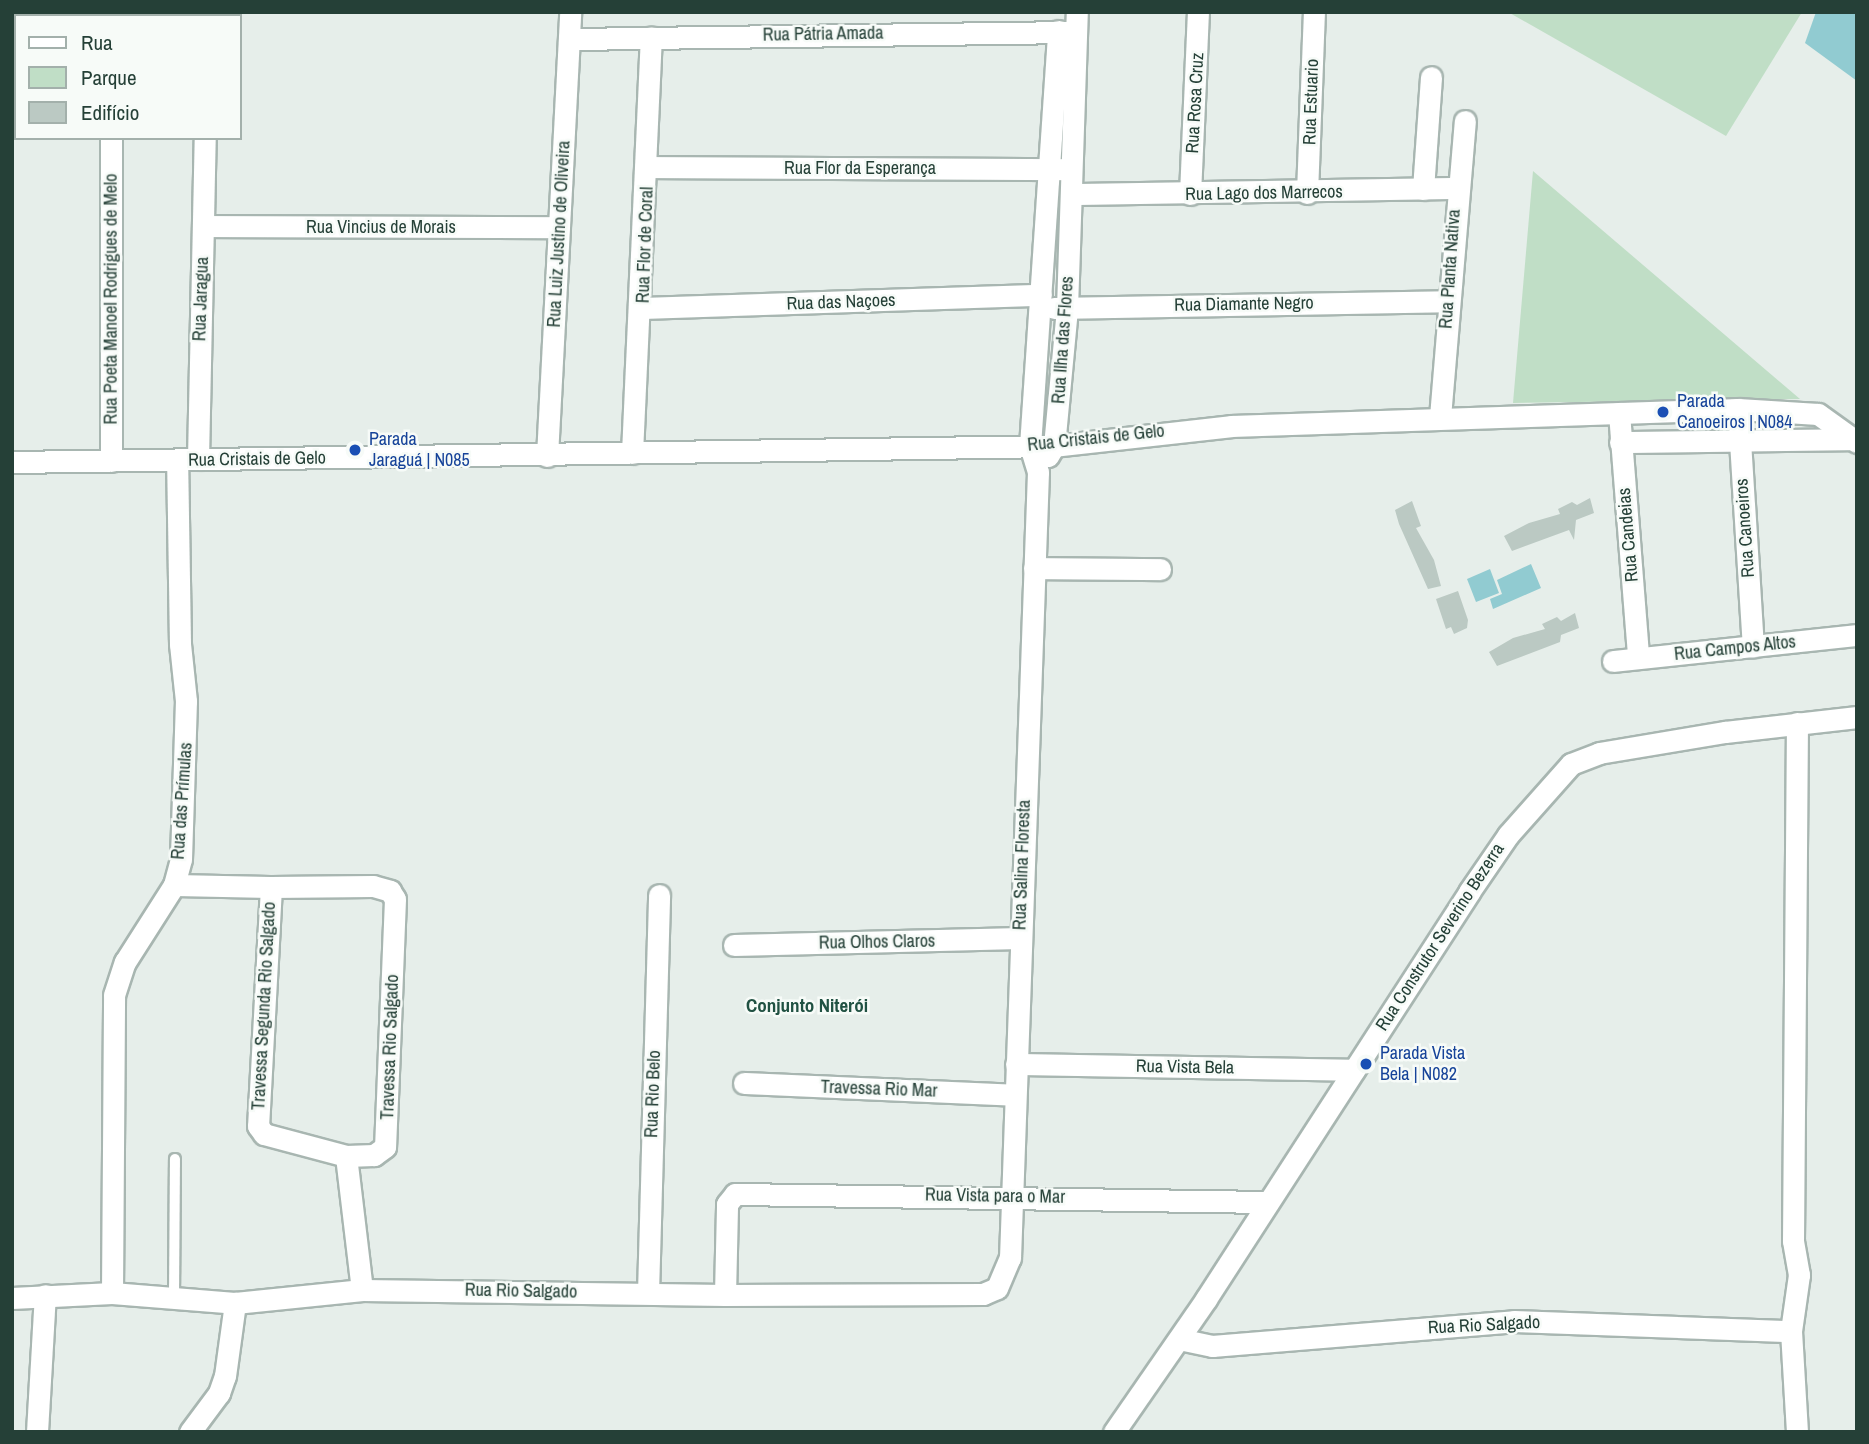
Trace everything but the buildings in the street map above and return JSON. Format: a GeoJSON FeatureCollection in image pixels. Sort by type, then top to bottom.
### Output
{"type":"FeatureCollection","features":[{"type":"Feature","properties":{"kind":"street","name":"Rua Luiz Justino de Oliveira"},"geometry":{"type":"LineString","coordinates":[[547,456],[571,39],[570,12]]}},
{"type":"Feature","properties":{"kind":"street","name":"Rua Rosa Cruz"},"geometry":{"type":"LineString","coordinates":[[1190,194],[1198,12]]}},
{"type":"Feature","properties":{"kind":"street","name":"Rua Estuario"},"geometry":{"type":"LineString","coordinates":[[1307,192],[1314,12]]}},
{"type":"Feature","properties":{"kind":"street","name":"Rua Pátria Amada"},"geometry":{"type":"LineString","coordinates":[[571,39],[1070,25]]}},
{"type":"Feature","properties":{"kind":"street","name":"Rua Ilha das Flores"},"geometry":{"type":"LineString","coordinates":[[1038,472],[1030,446],[1041,302],[1062,169],[1070,25]]}},
{"type":"Feature","properties":{"kind":"street","name":"Rua Flor de Coral"},"geometry":{"type":"LineString","coordinates":[[632,453],[642,308],[651,37]]}},
{"type":"Feature","properties":{"kind":"street"},"geometry":{"type":"LineString","coordinates":[[1423,189],[1432,77]]}},
{"type":"Feature","properties":{"kind":"street","name":"Rua Planta Nativa"},"geometry":{"type":"LineString","coordinates":[[1440,417],[1456,188],[1465,121]]}},
{"type":"Feature","properties":{"kind":"street","name":"Rua Poeta Manoel Rodrigues de Melo"},"geometry":{"type":"LineString","coordinates":[[111,140],[111,461]]}},
{"type":"Feature","properties":{"kind":"street","name":"Rua Jaragua"},"geometry":{"type":"LineString","coordinates":[[187,460],[203,226],[205,140]]}},
{"type":"Feature","properties":{"kind":"street","name":"Rua Flor da Esperança"},"geometry":{"type":"LineString","coordinates":[[648,167],[1062,169]]}},
{"type":"Feature","properties":{"kind":"street","name":"Rua Ilha das Flores"},"geometry":{"type":"LineString","coordinates":[[1038,472],[1054,446],[1067,308],[1072,194],[1062,169]]}},
{"type":"Feature","properties":{"kind":"street","name":"Rua Lago dos Marrecos"},"geometry":{"type":"LineString","coordinates":[[1072,194],[1456,188]]}},
{"type":"Feature","properties":{"kind":"street","name":"Rua Vincius de Morais"},"geometry":{"type":"LineString","coordinates":[[203,226],[559,227]]}},
{"type":"Feature","properties":{"kind":"street","name":"Rua Diamante Negro"},"geometry":{"type":"LineString","coordinates":[[1041,302],[1067,308],[1447,301]]}},
{"type":"Feature","properties":{"kind":"street","name":"Rua das Naçoes"},"geometry":{"type":"LineString","coordinates":[[642,308],[1041,302]]}},
{"type":"Feature","properties":{"kind":"street","name":"Rua Cristais de Gelo"},"geometry":{"type":"LineString","coordinates":[[12,462],[547,456],[1054,446],[1149,433],[1440,417],[1738,409],[1818,414],[1856,444]]}},
{"type":"Feature","properties":{"kind":"street","name":"Rua Canoeiros"},"geometry":{"type":"LineString","coordinates":[[1738,409],[1753,647]]}},
{"type":"Feature","properties":{"kind":"street","name":"Rua Candeias"},"geometry":{"type":"LineString","coordinates":[[1619,413],[1638,657]]}},
{"type":"Feature","properties":{"kind":"street","name":"Rua Cristais de Gelo"},"geometry":{"type":"LineString","coordinates":[[1620,442],[1856,444]]}},
{"type":"Feature","properties":{"kind":"street","name":"Rua das Prímulas"},"geometry":{"type":"LineString","coordinates":[[112,1293],[114,995],[125,962],[174,885],[181,859],[187,748],[187,460]]}},
{"type":"Feature","properties":{"kind":"street","name":"Rua Salina Floresta"},"geometry":{"type":"LineString","coordinates":[[1010,1258],[1038,472]]}},
{"type":"Feature","properties":{"kind":"street"},"geometry":{"type":"LineString","coordinates":[[1034,568],[1160,569]]}},
{"type":"Feature","properties":{"kind":"street","name":"Rua Campos Altos"},"geometry":{"type":"LineString","coordinates":[[1613,661],[1857,635]]}},
{"type":"Feature","properties":{"kind":"street","name":"Rua Construtor Severino Bezerra"},"geometry":{"type":"LineString","coordinates":[[1115,1432],[1179,1339],[1508,835],[1571,764],[1599,753],[1797,723],[1857,717]]}},
{"type":"Feature","properties":{"kind":"street"},"geometry":{"type":"LineString","coordinates":[[1797,723],[1793,1241],[1799,1275],[1790,1331],[1797,1432]]}},
{"type":"Feature","properties":{"kind":"street","name":"Travessa Segunda Rio Salgado"},"geometry":{"type":"LineString","coordinates":[[174,885],[271,887],[258,1126],[264,1134],[346,1156]]}},
{"type":"Feature","properties":{"kind":"street","name":"Travessa Rio Salgado"},"geometry":{"type":"LineString","coordinates":[[271,887],[373,886],[390,891],[395,899],[385,1147],[374,1155],[346,1156]]}},
{"type":"Feature","properties":{"kind":"street","name":"Rua Rio Belo"},"geometry":{"type":"LineString","coordinates":[[648,1293],[659,895]]}},
{"type":"Feature","properties":{"kind":"street","name":"Rua Olhos Claros"},"geometry":{"type":"LineString","coordinates":[[734,945],[1020,938]]}},
{"type":"Feature","properties":{"kind":"street","name":"Rua Vista Bela"},"geometry":{"type":"LineString","coordinates":[[1016,1064],[1354,1070]]}},
{"type":"Feature","properties":{"kind":"street","name":"Travessa Rio Mar"},"geometry":{"type":"LineString","coordinates":[[744,1083],[1015,1095]]}},
{"type":"Feature","properties":{"kind":"street"},"geometry":{"type":"LineString","coordinates":[[346,1156],[362,1290]]}},
{"type":"Feature","properties":{"kind":"street","name":"Rua Vista para o Mar"},"geometry":{"type":"LineString","coordinates":[[725,1295],[727,1204],[735,1194],[1012,1196],[1268,1202]]}},
{"type":"Feature","properties":{"kind":"street","name":"Rua Rio Salgado"},"geometry":{"type":"LineString","coordinates":[[12,1297],[112,1293],[235,1303],[362,1290],[725,1295],[983,1294],[997,1288],[1005,1276],[1010,1258]]}},
{"type":"Feature","properties":{"kind":"street"},"geometry":{"type":"LineString","coordinates":[[37,1432],[45,1295]]}},
{"type":"Feature","properties":{"kind":"street"},"geometry":{"type":"LineString","coordinates":[[190,1432],[225,1376],[235,1303]]}},
{"type":"Feature","properties":{"kind":"street","name":"Rua Rio Salgado"},"geometry":{"type":"LineString","coordinates":[[1179,1339],[1212,1346],[1514,1321],[1790,1331]]}},
{"type":"Feature","properties":{"kind":"lane"},"geometry":{"type":"LineString","coordinates":[[173,1298],[175,1159]]}},
{"type":"Feature","properties":{"kind":"green space"},"geometry":{"type":"Polygon","coordinates":[[[1508,12],[1802,12],[1726,136],[1508,12]]]}},
{"type":"Feature","properties":{"kind":"green space"},"geometry":{"type":"Polygon","coordinates":[[[1533,171],[1800,399],[1513,403],[1533,171]]]}},
{"type":"Feature","properties":{"kind":"water"},"geometry":{"type":"Polygon","coordinates":[[[1816,12],[1857,12],[1857,81],[1805,43],[1816,12]]]}},
{"type":"Feature","properties":{"kind":"water"},"geometry":{"type":"Polygon","coordinates":[[[1531,564],[1541,588],[1493,609],[1490,599],[1502,594],[1497,580],[1531,564]]]}},
{"type":"Feature","properties":{"kind":"water"},"geometry":{"type":"Polygon","coordinates":[[[1490,569],[1499,593],[1476,602],[1467,579],[1490,569]]]}},
{"type":"Feature","properties":{"kind":"place","name":"Parada Canoeiros | N084"},"geometry":{"type":"Point","coordinates":[1663,412]}},
{"type":"Feature","properties":{"kind":"place","name":"Parada Jaraguá | N085"},"geometry":{"type":"Point","coordinates":[355,450]}},
{"type":"Feature","properties":{"kind":"place","name":"Parada Vista Bela | N082"},"geometry":{"type":"Point","coordinates":[1366,1064]}},
{"type":"Feature","properties":{"kind":"district","name":"Conjunto Niterói"},"geometry":{"type":"Point","coordinates":[807,1006]}}]}
